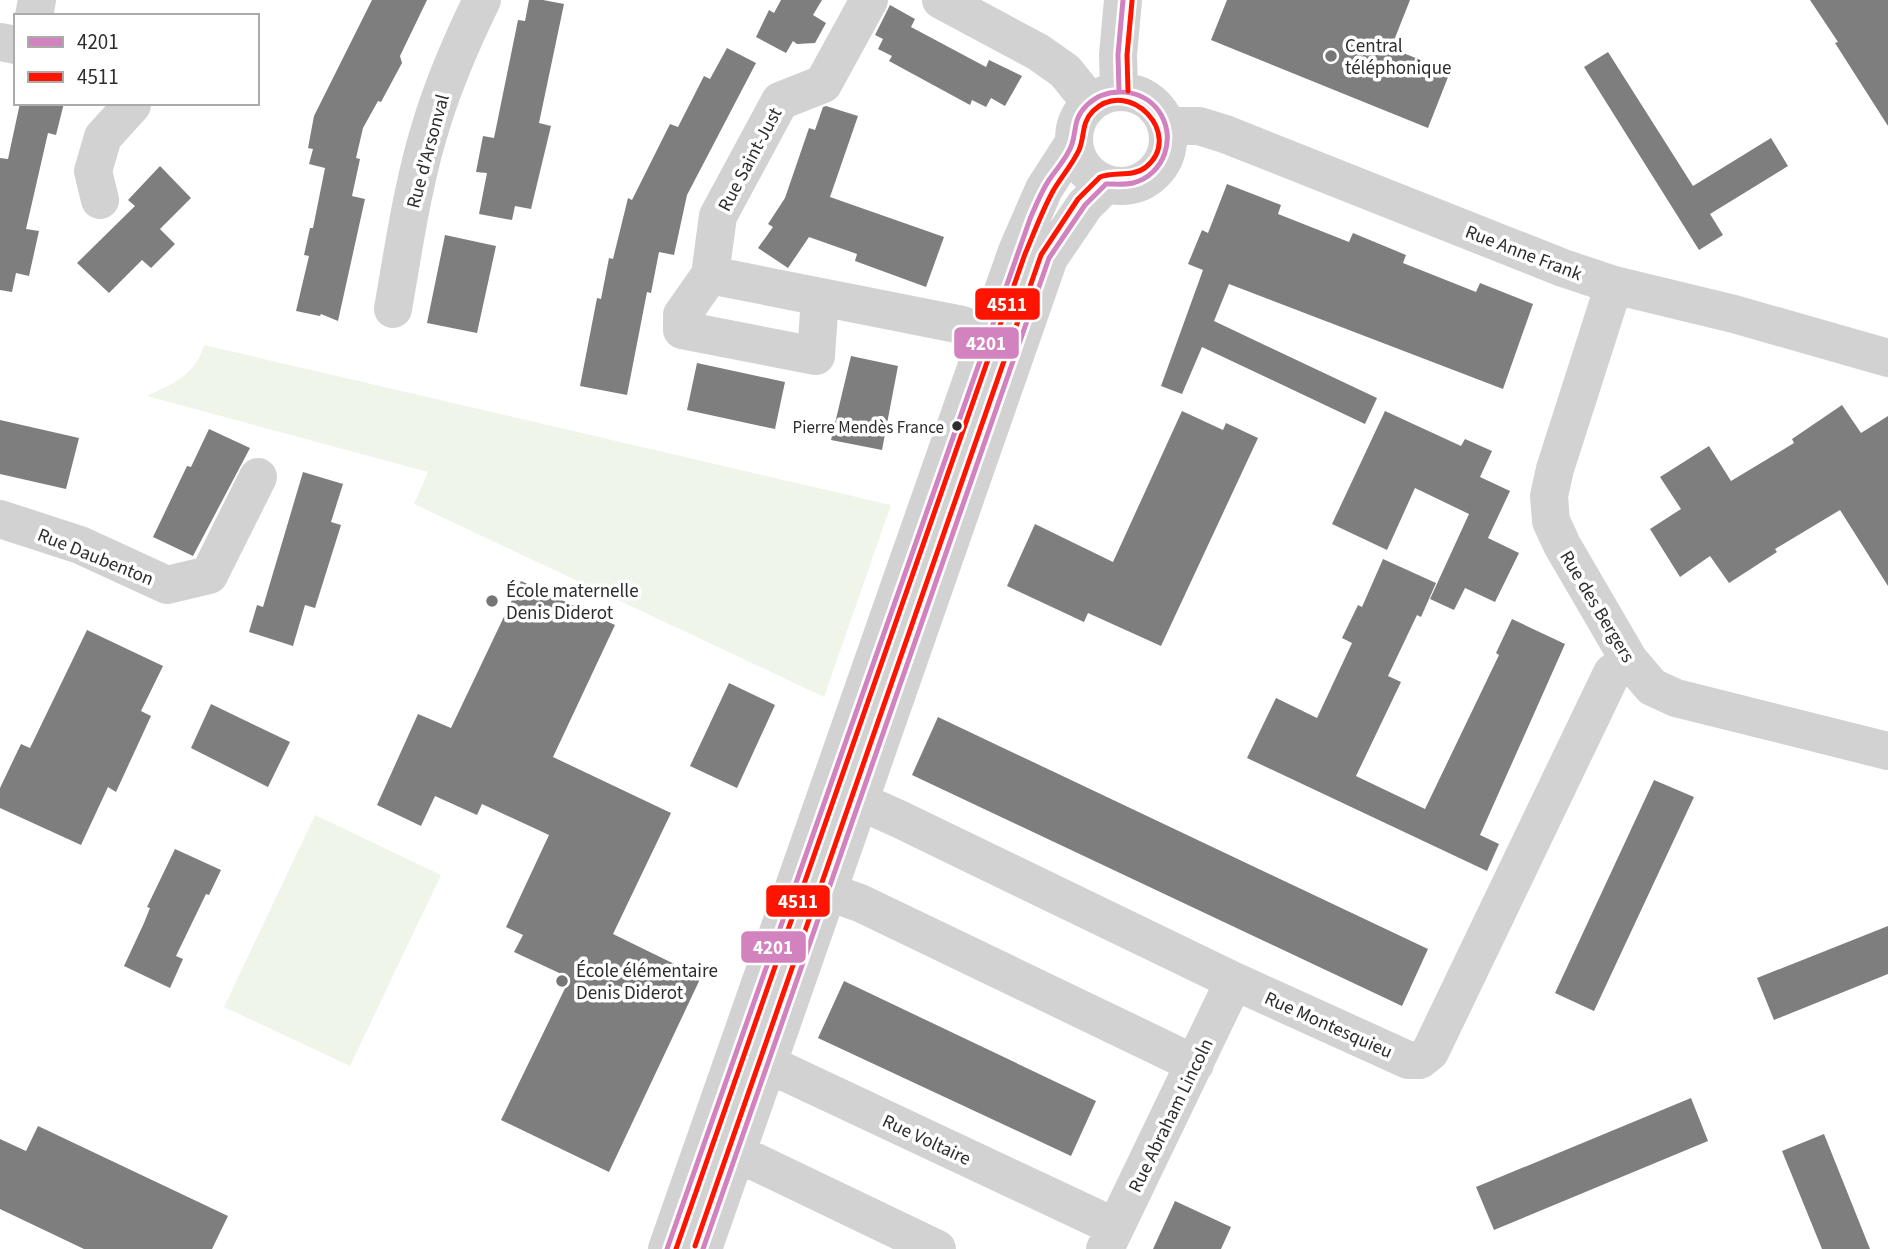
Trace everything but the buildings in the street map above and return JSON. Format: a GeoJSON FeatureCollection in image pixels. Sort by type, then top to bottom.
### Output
{"type":"FeatureCollection","features":[{"type":"Feature","properties":{"kind":"street","name":"Rue d'Arsonval"},"geometry":{"type":"LineString","coordinates":[[393,309],[413,198],[433,119],[454,59],[482,0]]}},
{"type":"Feature","properties":{"kind":"street","name":"Rue Saint-Just"},"geometry":{"type":"LineString","coordinates":[[820,297],[816,356],[682,330],[682,315],[710,275],[718,216],[780,101],[823,84],[869,0]]}},
{"type":"Feature","properties":{"kind":"street"},"geometry":{"type":"LineString","coordinates":[[941,0],[1038,52],[1104,96]]}},
{"type":"Feature","properties":{"kind":"street"},"geometry":{"type":"LineString","coordinates":[[1104,96],[1118,55],[1123,0]]}},
{"type":"Feature","properties":{"kind":"street"},"geometry":{"type":"LineString","coordinates":[[1135,93],[1149,100],[1160,112],[1167,126],[1168,144],[1164,160],[1153,174],[1139,183],[1122,186],[1106,184],[1090,176],[1079,161],[1073,144],[1079,114],[1104,96],[1135,93]]}},
{"type":"Feature","properties":{"kind":"street"},"geometry":{"type":"LineString","coordinates":[[100,200],[93,171],[103,138],[132,105]]}},
{"type":"Feature","properties":{"kind":"street","name":"Rue Anne Frank"},"geometry":{"type":"LineString","coordinates":[[1167,126],[1199,127],[1225,134],[1563,268],[1614,285],[1734,314],[1888,358]]}},
{"type":"Feature","properties":{"kind":"street"},"geometry":{"type":"LineString","coordinates":[[1003,341],[1017,251],[1044,189],[1073,144]]}},
{"type":"Feature","properties":{"kind":"street"},"geometry":{"type":"LineString","coordinates":[[667,1249],[721,1145],[1003,341],[1049,258],[1085,205],[1106,184]]}},
{"type":"Feature","properties":{"kind":"street"},"geometry":{"type":"LineString","coordinates":[[710,275],[962,325],[1003,341]]}},
{"type":"Feature","properties":{"kind":"street","name":"Rue des Bergers"},"geometry":{"type":"LineString","coordinates":[[1614,285],[1555,469],[1549,496],[1550,521],[1629,660],[1652,687],[1676,698],[1888,751]]}},
{"type":"Feature","properties":{"kind":"street","name":"Rue Daubenton"},"geometry":{"type":"LineString","coordinates":[[0,519],[80,545],[167,585],[209,575],[257,477]]}},
{"type":"Feature","properties":{"kind":"street","name":"Rue Montesquieu"},"geometry":{"type":"LineString","coordinates":[[844,796],[1234,981],[1408,1060],[1420,1060],[1430,1052],[1612,673],[1629,660]]}},
{"type":"Feature","properties":{"kind":"street"},"geometry":{"type":"LineString","coordinates":[[812,886],[860,903],[1195,1064]]}},
{"type":"Feature","properties":{"kind":"street","name":"Rue Abraham Lincoln"},"geometry":{"type":"LineString","coordinates":[[1110,1238],[1234,981]]}},
{"type":"Feature","properties":{"kind":"street","name":"Rue Voltaire"},"geometry":{"type":"LineString","coordinates":[[752,1059],[1110,1238]]}},
{"type":"Feature","properties":{"kind":"street"},"geometry":{"type":"LineString","coordinates":[[703,1249],[721,1145]]}},
{"type":"Feature","properties":{"kind":"street"},"geometry":{"type":"LineString","coordinates":[[721,1145],[937,1249]]}},
{"type":"Feature","properties":{"kind":"shaded area"},"geometry":{"type":"Polygon","coordinates":[[[204,345],[891,505],[824,697],[414,504],[428,472],[147,396],[189,371],[196,364],[204,345]]]}},
{"type":"Feature","properties":{"kind":"shaded area"},"geometry":{"type":"Polygon","coordinates":[[[315,815],[441,875],[350,1066],[224,1007],[315,815]]]}},
{"type":"Feature","properties":{"kind":"transit line","name":"4201"},"geometry":{"type":"LineString","coordinates":[[1119,91],[1118,55],[1123,0]]}},
{"type":"Feature","properties":{"kind":"transit line","name":"4511"},"geometry":{"type":"LineString","coordinates":[[1128,91],[1127,55],[1132,1]]}},
{"type":"Feature","properties":{"kind":"transit line","name":"4201"},"geometry":{"type":"LineString","coordinates":[[667,1249],[1030,219],[1046,185],[1070,149],[1077,119],[1087,105],[1114,92],[1143,97],[1158,110],[1164,121],[1167,132],[1165,154],[1160,164],[1144,179],[1130,184],[1106,184],[1085,205],[1049,258],[703,1249]]}},
{"type":"Feature","properties":{"kind":"transit line","name":"4511"},"geometry":{"type":"LineString","coordinates":[[676,1249],[1025,254],[1049,199],[1079,150],[1089,116],[1107,102],[1122,100],[1136,105],[1148,114],[1156,126],[1159,140],[1156,154],[1141,170],[1100,177],[1078,199],[1041,255],[695,1246]]}},
{"type":"Feature","properties":{"kind":"place","name":"Central téléphonique"},"geometry":{"type":"Point","coordinates":[1331,56]}},
{"type":"Feature","properties":{"kind":"place","name":"Pierre Mendès France"},"geometry":{"type":"Point","coordinates":[957,426]}},
{"type":"Feature","properties":{"kind":"place","name":"École maternelle Denis Diderot"},"geometry":{"type":"Point","coordinates":[492,601]}},
{"type":"Feature","properties":{"kind":"place","name":"École élémentaire Denis Diderot"},"geometry":{"type":"Point","coordinates":[562,981]}}]}
